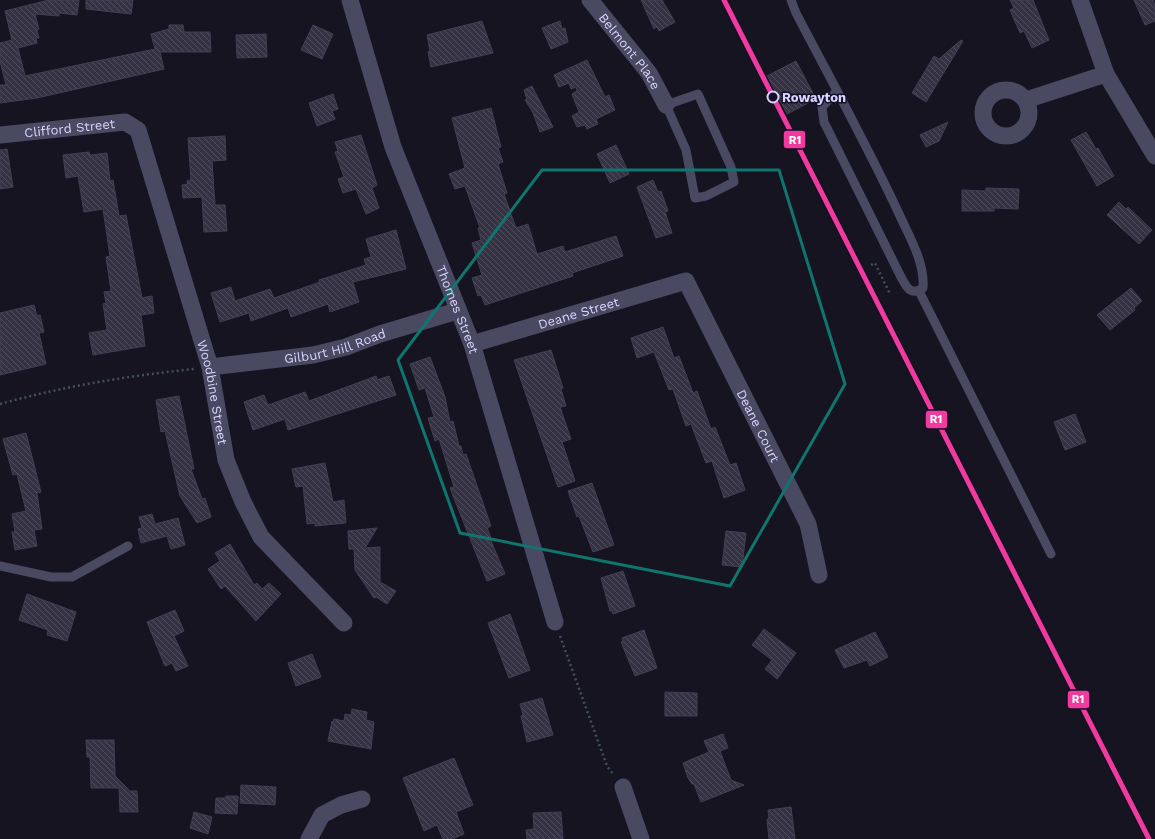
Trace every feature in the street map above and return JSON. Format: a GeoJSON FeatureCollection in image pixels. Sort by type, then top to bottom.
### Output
{"type":"FeatureCollection","features":[{"type":"Feature","properties":{"kind":"street","name":"Thomes Street"},"geometry":{"type":"LineString","coordinates":[[350,0],[393,148],[457,311],[472,344],[555,622]]}},
{"type":"Feature","properties":{"kind":"street","name":"Belmont Place"},"geometry":{"type":"LineString","coordinates":[[590,0],[649,73],[666,105]]}},
{"type":"Feature","properties":{"kind":"street"},"geometry":{"type":"LineString","coordinates":[[1080,0],[1106,74],[1155,156]]}},
{"type":"Feature","properties":{"kind":"street"},"geometry":{"type":"LineString","coordinates":[[1026,100],[1106,74]]}},
{"type":"Feature","properties":{"kind":"street","name":"Clifford Street"},"geometry":{"type":"LineString","coordinates":[[0,135],[125,122],[138,130]]}},
{"type":"Feature","properties":{"kind":"street","name":"Woodbine Street"},"geometry":{"type":"LineString","coordinates":[[138,130],[210,367],[226,460],[243,502],[261,537],[344,623]]}},
{"type":"Feature","properties":{"kind":"street","name":"Deane Street"},"geometry":{"type":"LineString","coordinates":[[472,344],[686,281]]}},
{"type":"Feature","properties":{"kind":"street","name":"Deane Court"},"geometry":{"type":"LineString","coordinates":[[686,281],[808,524],[819,576]]}},
{"type":"Feature","properties":{"kind":"street","name":"Gilburt Hill Road"},"geometry":{"type":"LineString","coordinates":[[210,367],[313,355],[346,347],[380,334],[457,311]]}},
{"type":"Feature","properties":{"kind":"street"},"geometry":{"type":"LineString","coordinates":[[623,787],[641,839]]}},
{"type":"Feature","properties":{"kind":"street"},"geometry":{"type":"LineString","coordinates":[[309,839],[322,816],[341,805],[362,799]]}},
{"type":"Feature","properties":{"kind":"lane"},"geometry":{"type":"LineString","coordinates":[[791,0],[796,13],[837,91],[887,187],[924,277],[923,288],[919,291],[912,292],[909,290],[900,275],[824,122],[822,107],[837,91]]}},
{"type":"Feature","properties":{"kind":"lane"},"geometry":{"type":"LineString","coordinates":[[698,94],[731,167],[734,182],[706,196],[695,198],[686,150],[666,105],[698,94]]}},
{"type":"Feature","properties":{"kind":"lane"},"geometry":{"type":"LineString","coordinates":[[919,291],[1051,554]]}},
{"type":"Feature","properties":{"kind":"lane"},"geometry":{"type":"LineString","coordinates":[[0,566],[50,577],[72,577],[128,546]]}},
{"type":"Feature","properties":{"kind":"path"},"geometry":{"type":"LineString","coordinates":[[871,265],[875,263],[890,294]]}},
{"type":"Feature","properties":{"kind":"path"},"geometry":{"type":"LineString","coordinates":[[0,404],[37,394],[112,378],[210,367]]}},
{"type":"Feature","properties":{"kind":"path"},"geometry":{"type":"LineString","coordinates":[[555,622],[607,766],[623,787]]}},
{"type":"Feature","properties":{"kind":"highlighted area"},"geometry":{"type":"Polygon","coordinates":[[[542,170],[779,170],[845,384],[730,586],[460,533],[398,360],[542,170]]]}},
{"type":"Feature","properties":{"kind":"building"},"geometry":{"type":"Polygon","coordinates":[[[49,0],[79,0],[77,15],[59,13],[59,16],[35,14],[39,29],[37,30],[39,38],[36,38],[37,43],[18,48],[25,76],[155,49],[151,34],[169,29],[169,25],[183,25],[184,32],[210,32],[211,52],[160,52],[164,69],[37,98],[0,103],[0,85],[6,85],[0,61],[0,43],[12,40],[5,11],[49,0]]]}},
{"type":"Feature","properties":{"kind":"building"},"geometry":{"type":"Polygon","coordinates":[[[86,0],[133,0],[131,14],[86,9],[86,0]]]}},
{"type":"Feature","properties":{"kind":"building"},"geometry":{"type":"Polygon","coordinates":[[[641,0],[662,0],[675,22],[659,31],[657,27],[654,29],[641,0]]]}},
{"type":"Feature","properties":{"kind":"building"},"geometry":{"type":"Polygon","coordinates":[[[1010,0],[1033,0],[1049,40],[1032,48],[1024,31],[1020,33],[1010,10],[1014,8],[1010,0]]]}},
{"type":"Feature","properties":{"kind":"building"},"geometry":{"type":"Polygon","coordinates":[[[1134,0],[1153,0],[1155,6],[1155,21],[1145,25],[1134,0]]]}},
{"type":"Feature","properties":{"kind":"building"},"geometry":{"type":"Polygon","coordinates":[[[482,21],[493,53],[431,67],[427,35],[482,21]]]}},
{"type":"Feature","properties":{"kind":"building"},"geometry":{"type":"Polygon","coordinates":[[[560,21],[562,29],[565,28],[568,42],[551,49],[542,28],[560,21]]]}},
{"type":"Feature","properties":{"kind":"building"},"geometry":{"type":"Polygon","coordinates":[[[313,25],[333,34],[322,59],[301,50],[313,25]]]}},
{"type":"Feature","properties":{"kind":"building"},"geometry":{"type":"Polygon","coordinates":[[[266,34],[267,57],[237,58],[236,35],[266,34]]]}},
{"type":"Feature","properties":{"kind":"building"},"geometry":{"type":"Polygon","coordinates":[[[961,40],[963,41],[926,102],[912,93],[934,56],[939,59],[961,40]]]}},
{"type":"Feature","properties":{"kind":"building"},"geometry":{"type":"Polygon","coordinates":[[[587,60],[605,97],[609,95],[615,110],[596,119],[598,124],[587,129],[585,125],[577,127],[572,116],[579,112],[572,94],[577,91],[576,87],[571,89],[569,83],[559,87],[554,75],[587,60]]]}},
{"type":"Feature","properties":{"kind":"building","name":"Rowayton"},"geometry":{"type":"Polygon","coordinates":[[[796,61],[816,99],[787,114],[767,76],[796,61]]]}},
{"type":"Feature","properties":{"kind":"building"},"geometry":{"type":"Polygon","coordinates":[[[532,86],[553,127],[540,132],[533,113],[525,100],[527,99],[524,90],[532,86]]]}},
{"type":"Feature","properties":{"kind":"building"},"geometry":{"type":"Polygon","coordinates":[[[333,94],[338,109],[332,111],[335,119],[317,126],[309,103],[333,94]]]}},
{"type":"Feature","properties":{"kind":"building"},"geometry":{"type":"Polygon","coordinates":[[[491,108],[501,147],[498,148],[503,162],[498,164],[507,193],[504,194],[516,228],[528,224],[537,254],[563,246],[565,252],[616,236],[623,256],[572,273],[573,276],[485,305],[481,295],[478,296],[472,278],[482,275],[472,243],[481,240],[478,228],[480,228],[465,186],[455,189],[449,174],[465,168],[452,118],[491,108]]]}},
{"type":"Feature","properties":{"kind":"building"},"geometry":{"type":"Polygon","coordinates":[[[948,122],[939,141],[926,147],[920,135],[948,122]]]}},
{"type":"Feature","properties":{"kind":"building"},"geometry":{"type":"Polygon","coordinates":[[[1086,132],[1096,149],[1098,148],[1114,176],[1097,186],[1071,140],[1086,132]]]}},
{"type":"Feature","properties":{"kind":"building"},"geometry":{"type":"Polygon","coordinates":[[[361,135],[377,185],[372,188],[379,208],[366,214],[356,189],[343,193],[338,179],[344,177],[335,152],[338,151],[335,142],[361,135]]]}},
{"type":"Feature","properties":{"kind":"building"},"geometry":{"type":"Polygon","coordinates":[[[225,136],[226,160],[212,161],[215,205],[225,205],[227,231],[204,232],[202,197],[183,198],[182,185],[188,184],[187,181],[191,180],[188,138],[225,136]]]}},
{"type":"Feature","properties":{"kind":"building"},"geometry":{"type":"Polygon","coordinates":[[[616,145],[629,174],[610,183],[597,154],[616,145]]]}},
{"type":"Feature","properties":{"kind":"building"},"geometry":{"type":"Polygon","coordinates":[[[7,149],[13,187],[0,189],[0,150],[7,149]]]}},
{"type":"Feature","properties":{"kind":"building"},"geometry":{"type":"Polygon","coordinates":[[[89,152],[90,155],[107,153],[110,181],[113,180],[119,216],[126,215],[142,298],[152,296],[154,313],[141,315],[145,346],[93,355],[89,333],[107,330],[103,304],[106,303],[104,292],[111,291],[106,257],[110,256],[103,209],[84,212],[78,176],[66,178],[63,155],[89,152]]]}},
{"type":"Feature","properties":{"kind":"building"},"geometry":{"type":"Polygon","coordinates":[[[653,180],[658,192],[661,191],[668,211],[665,212],[672,233],[656,238],[637,187],[653,180]]]}},
{"type":"Feature","properties":{"kind":"building"},"geometry":{"type":"Polygon","coordinates":[[[986,188],[1019,189],[1018,209],[994,208],[994,211],[962,211],[962,190],[986,191],[986,188]]]}},
{"type":"Feature","properties":{"kind":"building"},"geometry":{"type":"Polygon","coordinates":[[[1119,202],[1126,209],[1128,207],[1152,230],[1139,244],[1107,215],[1119,202]]]}},
{"type":"Feature","properties":{"kind":"building"},"geometry":{"type":"Polygon","coordinates":[[[396,230],[406,269],[353,282],[359,302],[330,312],[328,304],[291,317],[288,308],[251,321],[249,313],[220,322],[211,293],[231,287],[235,301],[270,289],[274,298],[320,282],[319,280],[366,265],[364,259],[371,257],[366,239],[396,230]]]}},
{"type":"Feature","properties":{"kind":"building"},"geometry":{"type":"Polygon","coordinates":[[[1131,288],[1142,301],[1134,308],[1135,310],[1110,330],[1097,315],[1131,288]]]}},
{"type":"Feature","properties":{"kind":"building"},"geometry":{"type":"Polygon","coordinates":[[[34,305],[37,316],[40,315],[44,332],[39,333],[46,364],[0,375],[0,313],[34,305]]]}},
{"type":"Feature","properties":{"kind":"building"},"geometry":{"type":"Polygon","coordinates":[[[663,327],[674,358],[679,356],[693,393],[697,391],[711,429],[715,427],[730,465],[736,463],[745,490],[724,498],[712,461],[706,463],[691,424],[686,426],[673,389],[669,390],[654,352],[637,358],[631,338],[663,327]]]}},
{"type":"Feature","properties":{"kind":"building"},"geometry":{"type":"Polygon","coordinates":[[[551,350],[563,388],[561,389],[566,406],[560,407],[571,439],[562,442],[575,481],[558,487],[514,360],[551,350]]]}},
{"type":"Feature","properties":{"kind":"building"},"geometry":{"type":"Polygon","coordinates":[[[430,357],[445,397],[450,422],[453,421],[459,446],[461,446],[463,455],[466,454],[491,526],[487,528],[492,540],[491,541],[505,574],[487,581],[450,488],[454,487],[439,439],[435,441],[428,418],[434,417],[425,388],[419,390],[410,364],[430,357]]]}},
{"type":"Feature","properties":{"kind":"building"},"geometry":{"type":"Polygon","coordinates":[[[376,376],[377,380],[389,376],[396,395],[288,430],[285,419],[253,430],[244,402],[264,395],[268,405],[305,392],[309,401],[376,376]]]}},
{"type":"Feature","properties":{"kind":"building"},"geometry":{"type":"Polygon","coordinates":[[[179,396],[194,469],[191,469],[202,499],[205,498],[211,517],[197,523],[180,496],[165,431],[161,432],[156,400],[179,396]]]}},
{"type":"Feature","properties":{"kind":"building"},"geometry":{"type":"Polygon","coordinates":[[[1075,414],[1086,442],[1065,450],[1054,422],[1075,414]]]}},
{"type":"Feature","properties":{"kind":"building"},"geometry":{"type":"Polygon","coordinates":[[[26,433],[41,492],[37,493],[42,529],[34,530],[37,546],[15,550],[12,532],[15,532],[12,514],[26,511],[17,474],[13,475],[3,439],[26,433]]]}},
{"type":"Feature","properties":{"kind":"building"},"geometry":{"type":"Polygon","coordinates":[[[325,463],[333,502],[344,500],[346,523],[315,526],[315,523],[307,524],[303,486],[296,487],[292,469],[325,463]]]}},
{"type":"Feature","properties":{"kind":"building"},"geometry":{"type":"Polygon","coordinates":[[[592,483],[614,545],[593,552],[579,516],[577,517],[568,491],[592,483]]]}},
{"type":"Feature","properties":{"kind":"building"},"geometry":{"type":"Polygon","coordinates":[[[152,514],[155,524],[178,518],[185,545],[171,549],[167,536],[141,543],[138,529],[142,528],[139,517],[152,514]]]}},
{"type":"Feature","properties":{"kind":"building"},"geometry":{"type":"Polygon","coordinates":[[[377,528],[365,548],[380,547],[380,582],[396,591],[387,604],[376,597],[374,598],[355,570],[354,549],[349,549],[348,531],[377,528]]]}},
{"type":"Feature","properties":{"kind":"building"},"geometry":{"type":"Polygon","coordinates":[[[726,531],[746,533],[742,567],[722,565],[726,531]]]}},
{"type":"Feature","properties":{"kind":"building"},"geometry":{"type":"Polygon","coordinates":[[[230,544],[254,585],[257,583],[262,589],[269,583],[281,594],[256,621],[225,586],[221,589],[208,569],[220,561],[215,553],[230,544]]]}},
{"type":"Feature","properties":{"kind":"building"},"geometry":{"type":"Polygon","coordinates":[[[623,571],[635,606],[613,614],[612,611],[610,611],[601,578],[623,571]]]}},
{"type":"Feature","properties":{"kind":"building"},"geometry":{"type":"Polygon","coordinates":[[[27,594],[76,612],[67,641],[47,635],[48,630],[19,620],[27,594]]]}},
{"type":"Feature","properties":{"kind":"building"},"geometry":{"type":"Polygon","coordinates":[[[175,610],[184,631],[174,636],[188,666],[176,671],[172,663],[165,666],[147,622],[175,610]]]}},
{"type":"Feature","properties":{"kind":"building"},"geometry":{"type":"Polygon","coordinates":[[[510,614],[530,670],[509,678],[488,623],[510,614]]]}},
{"type":"Feature","properties":{"kind":"building"},"geometry":{"type":"Polygon","coordinates":[[[764,629],[796,653],[777,679],[765,669],[772,660],[752,645],[764,629]]]}},
{"type":"Feature","properties":{"kind":"building"},"geometry":{"type":"Polygon","coordinates":[[[644,630],[657,668],[635,676],[621,642],[623,642],[622,638],[644,630]]]}},
{"type":"Feature","properties":{"kind":"building"},"geometry":{"type":"Polygon","coordinates":[[[875,632],[888,657],[870,666],[867,660],[844,668],[835,650],[875,632]]]}},
{"type":"Feature","properties":{"kind":"building"},"geometry":{"type":"Polygon","coordinates":[[[312,654],[321,677],[296,686],[288,663],[312,654]]]}},
{"type":"Feature","properties":{"kind":"building"},"geometry":{"type":"Polygon","coordinates":[[[665,692],[697,693],[697,716],[665,716],[665,692]]]}},
{"type":"Feature","properties":{"kind":"building"},"geometry":{"type":"Polygon","coordinates":[[[542,698],[553,735],[527,742],[520,704],[542,698]]]}},
{"type":"Feature","properties":{"kind":"building"},"geometry":{"type":"Polygon","coordinates":[[[352,709],[367,712],[366,720],[374,722],[371,749],[328,741],[332,721],[333,722],[334,719],[344,721],[345,714],[351,715],[352,709]]]}},
{"type":"Feature","properties":{"kind":"building"},"geometry":{"type":"Polygon","coordinates":[[[723,734],[728,748],[720,751],[731,780],[744,785],[701,802],[694,784],[692,784],[688,778],[683,763],[709,752],[704,741],[723,734]]]}},
{"type":"Feature","properties":{"kind":"building"},"geometry":{"type":"Polygon","coordinates":[[[86,740],[114,740],[115,776],[130,791],[137,791],[138,812],[120,812],[119,788],[91,788],[90,757],[87,757],[86,740]]]}},
{"type":"Feature","properties":{"kind":"building"},"geometry":{"type":"Polygon","coordinates":[[[454,758],[473,805],[456,812],[464,834],[452,839],[443,839],[437,825],[424,831],[403,778],[454,758]]]}},
{"type":"Feature","properties":{"kind":"building"},"geometry":{"type":"Polygon","coordinates":[[[241,785],[276,787],[275,805],[240,803],[241,785]]]}},
{"type":"Feature","properties":{"kind":"building"},"geometry":{"type":"Polygon","coordinates":[[[226,796],[238,796],[237,814],[215,813],[216,798],[226,798],[226,796]]]}},
{"type":"Feature","properties":{"kind":"building"},"geometry":{"type":"Polygon","coordinates":[[[791,807],[795,839],[769,839],[767,819],[769,819],[768,810],[791,807]]]}},
{"type":"Feature","properties":{"kind":"building"},"geometry":{"type":"Polygon","coordinates":[[[194,812],[212,817],[208,834],[190,828],[194,812]]]}},
{"type":"Feature","properties":{"kind":"building"},"geometry":{"type":"Polygon","coordinates":[[[561,812],[563,839],[527,839],[526,830],[534,829],[533,813],[561,812]]]}},
{"type":"Feature","properties":{"kind":"transit line","name":"R1"},"geometry":{"type":"LineString","coordinates":[[724,0],[1149,839]]}},
{"type":"Feature","properties":{"kind":"place","name":"Rowayton"},"geometry":{"type":"Point","coordinates":[773,97]}}]}
